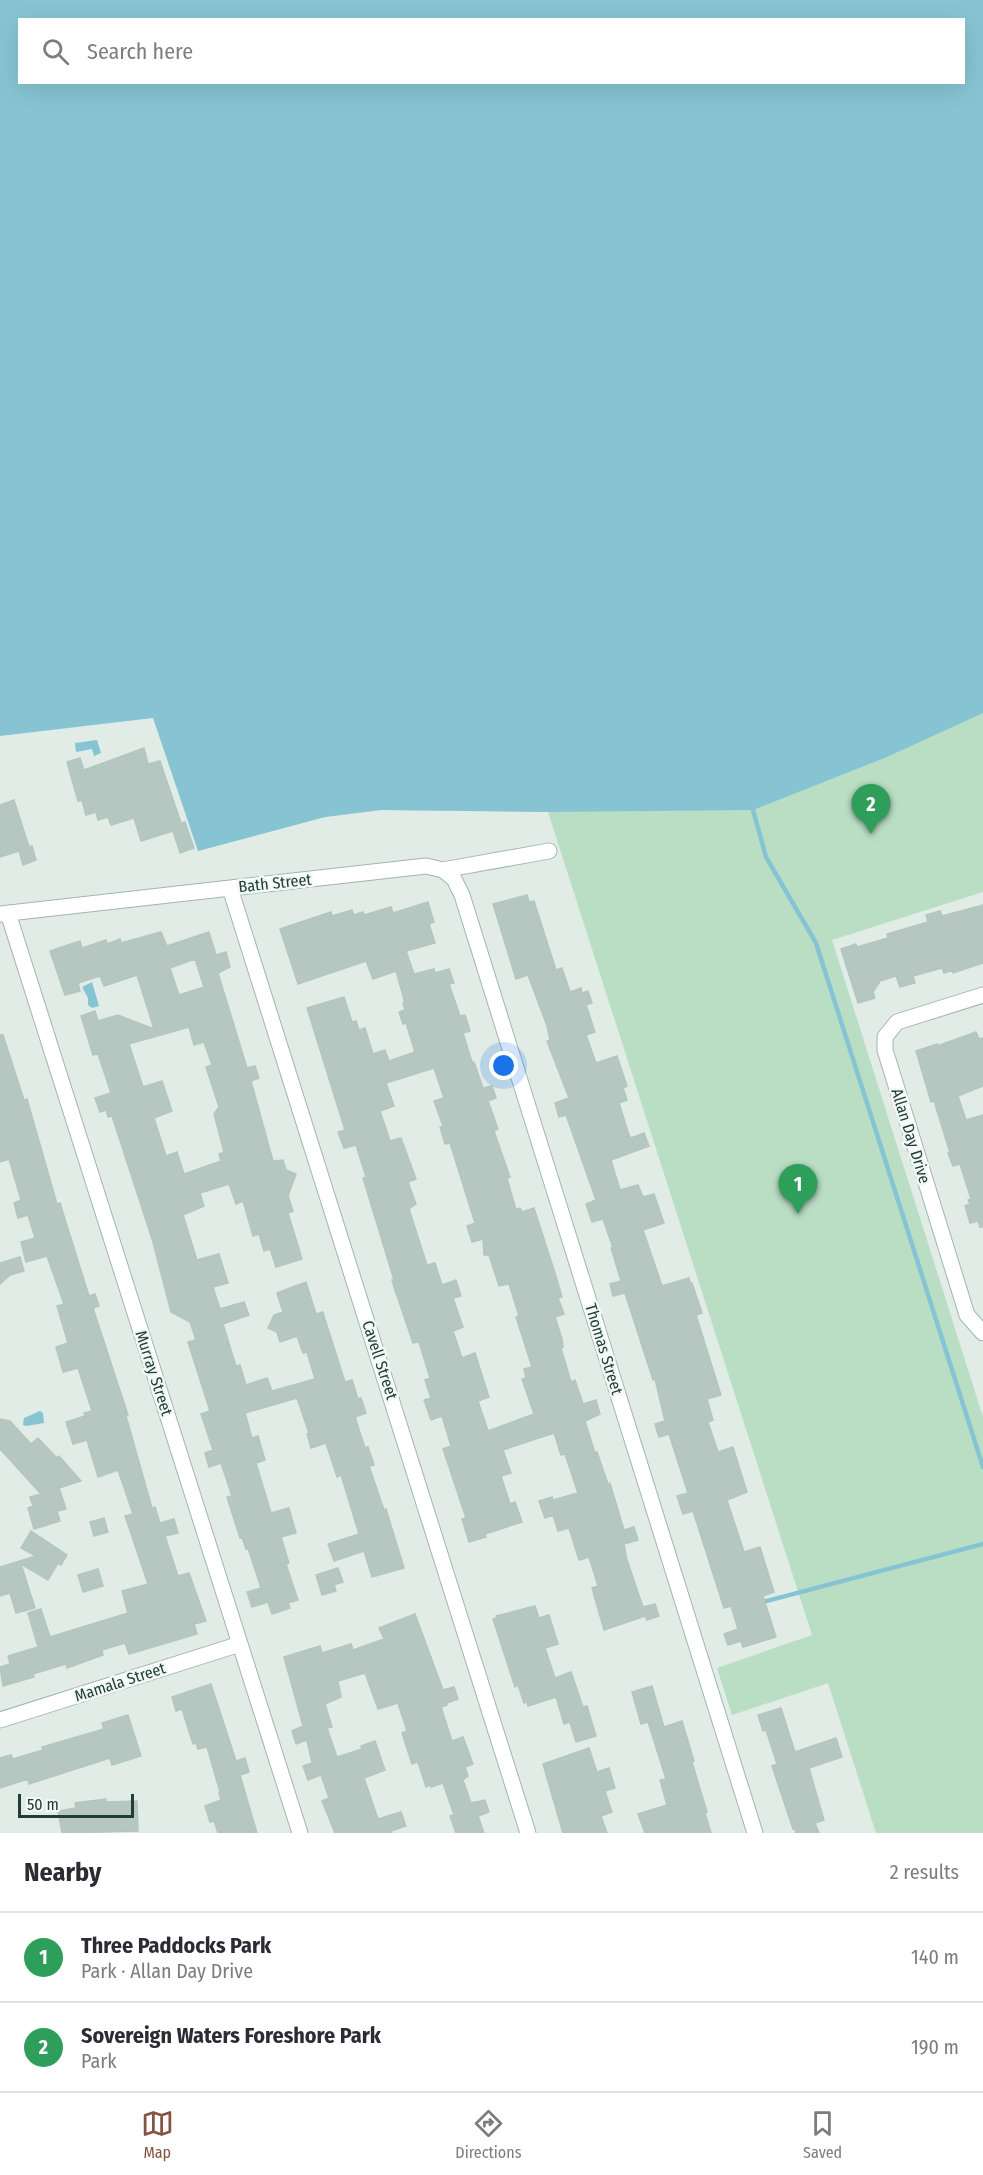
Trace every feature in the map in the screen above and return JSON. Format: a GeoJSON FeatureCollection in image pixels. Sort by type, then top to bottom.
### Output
{"type":"FeatureCollection","features":[{"type":"Feature","properties":{"kind":"street","name":"Bath Street"},"geometry":{"type":"LineString","coordinates":[[4,913],[426,866],[443,870],[549,851]]}},
{"type":"Feature","properties":{"kind":"street","name":"Thomas Street"},"geometry":{"type":"LineString","coordinates":[[443,870],[454,879],[462,895],[755,1833]]}},
{"type":"Feature","properties":{"kind":"street","name":"Cavell Street"},"geometry":{"type":"LineString","coordinates":[[231,888],[528,1833]]}},
{"type":"Feature","properties":{"kind":"street","name":"Murray Street"},"geometry":{"type":"LineString","coordinates":[[4,913],[300,1833]]}},
{"type":"Feature","properties":{"kind":"street","name":"Allan Day Drive"},"geometry":{"type":"LineString","coordinates":[[983,995],[897,1023],[885,1037],[885,1050],[967,1315],[983,1333]]}},
{"type":"Feature","properties":{"kind":"street","name":"Mamala Street"},"geometry":{"type":"LineString","coordinates":[[0,1720],[240,1644]]}},
{"type":"Feature","properties":{"kind":"green space"},"geometry":{"type":"Polygon","coordinates":[[[983,515],[983,892],[832,940],[983,1417],[983,1833],[876,1833],[828,1683],[732,1715],[717,1668],[812,1635],[548,812],[381,810],[325,817],[198,851],[983,515]]]}},
{"type":"Feature","properties":{"kind":"water"},"geometry":{"type":"Polygon","coordinates":[[[0,0],[983,0],[983,713],[887,757],[753,810],[548,812],[381,810],[325,817],[198,851],[153,718],[0,736],[0,0]]]}},
{"type":"Feature","properties":{"kind":"water"},"geometry":{"type":"Polygon","coordinates":[[[97,740],[101,753],[94,756],[92,749],[76,752],[75,743],[97,740]]]}},
{"type":"Feature","properties":{"kind":"water"},"geometry":{"type":"Polygon","coordinates":[[[92,982],[99,1006],[92,1008],[88,1005],[88,998],[82,987],[92,982]]]}},
{"type":"Feature","properties":{"kind":"water"},"geometry":{"type":"Polygon","coordinates":[[[40,1411],[43,1413],[44,1423],[23,1425],[24,1418],[40,1411]]]}},
{"type":"Feature","properties":{"kind":"building"},"geometry":{"type":"Polygon","coordinates":[[[144,748],[148,764],[160,761],[181,823],[185,822],[194,848],[180,853],[173,831],[141,841],[134,818],[111,825],[108,817],[98,820],[96,812],[86,815],[82,800],[78,801],[67,762],[80,758],[84,770],[144,748]]]}},
{"type":"Feature","properties":{"kind":"building"},"geometry":{"type":"Polygon","coordinates":[[[14,800],[29,847],[32,846],[36,860],[23,865],[19,851],[0,857],[0,805],[14,800]]]}},
{"type":"Feature","properties":{"kind":"building"},"geometry":{"type":"Polygon","coordinates":[[[527,895],[529,902],[534,901],[556,970],[562,968],[570,992],[581,988],[582,993],[588,991],[592,1003],[586,1005],[595,1032],[586,1035],[596,1063],[617,1056],[627,1086],[623,1088],[627,1100],[619,1103],[629,1135],[631,1138],[644,1133],[649,1146],[611,1160],[620,1190],[638,1185],[643,1197],[654,1194],[664,1223],[643,1230],[662,1286],[689,1278],[692,1283],[702,1313],[696,1315],[721,1395],[707,1399],[713,1420],[708,1422],[718,1452],[733,1447],[747,1492],[727,1500],[744,1552],[760,1547],[774,1592],[763,1596],[776,1637],[743,1647],[741,1641],[728,1645],[724,1634],[738,1629],[731,1606],[724,1608],[693,1511],[683,1514],[677,1496],[688,1493],[669,1434],[659,1437],[655,1424],[665,1421],[655,1379],[653,1380],[625,1293],[613,1296],[610,1284],[621,1281],[611,1248],[613,1248],[603,1219],[592,1222],[586,1204],[596,1200],[566,1115],[559,1117],[555,1103],[569,1098],[547,1041],[550,1040],[547,1026],[528,975],[516,979],[493,904],[527,895]]]}},
{"type":"Feature","properties":{"kind":"building"},"geometry":{"type":"Polygon","coordinates":[[[428,902],[434,922],[429,924],[435,943],[406,951],[414,974],[434,969],[435,973],[449,969],[454,983],[449,984],[460,1016],[465,1015],[470,1031],[463,1033],[472,1062],[474,1062],[483,1088],[492,1086],[496,1098],[488,1101],[498,1129],[494,1131],[510,1177],[507,1178],[516,1210],[520,1208],[522,1212],[534,1208],[555,1273],[562,1297],[558,1298],[564,1314],[555,1317],[571,1382],[575,1380],[583,1404],[596,1400],[600,1414],[585,1421],[595,1453],[597,1452],[608,1484],[610,1483],[624,1530],[634,1527],[638,1540],[624,1544],[627,1560],[643,1607],[655,1604],[659,1616],[647,1620],[645,1616],[604,1630],[592,1588],[598,1586],[589,1557],[579,1560],[569,1528],[558,1531],[553,1515],[545,1518],[539,1501],[552,1497],[553,1500],[578,1493],[565,1454],[561,1455],[554,1433],[503,1450],[511,1473],[501,1476],[510,1504],[515,1502],[522,1522],[485,1534],[486,1537],[469,1542],[462,1519],[466,1518],[443,1449],[451,1446],[442,1416],[431,1420],[424,1400],[431,1398],[425,1380],[430,1378],[419,1342],[413,1343],[394,1287],[392,1280],[394,1280],[363,1178],[366,1177],[356,1145],[344,1148],[338,1132],[345,1130],[307,1008],[344,997],[352,1022],[356,1021],[359,1030],[365,1028],[373,1054],[385,1050],[389,1061],[415,1052],[406,1023],[403,1024],[399,1012],[405,1010],[403,1003],[405,1003],[396,971],[373,979],[366,961],[298,984],[280,929],[331,912],[332,916],[352,910],[354,915],[363,912],[364,915],[391,907],[393,913],[428,902]],[[434,1068],[386,1083],[394,1106],[380,1111],[390,1141],[401,1138],[416,1179],[408,1182],[416,1204],[409,1209],[427,1265],[435,1263],[442,1285],[456,1280],[461,1296],[453,1298],[463,1327],[453,1331],[462,1358],[475,1353],[489,1397],[478,1401],[488,1431],[534,1414],[522,1379],[526,1378],[524,1369],[532,1367],[516,1317],[519,1316],[509,1284],[499,1286],[489,1255],[484,1255],[483,1239],[472,1242],[467,1226],[475,1223],[450,1143],[445,1144],[440,1127],[443,1126],[434,1101],[444,1098],[434,1068]]]}},
{"type":"Feature","properties":{"kind":"building"},"geometry":{"type":"Polygon","coordinates":[[[983,905],[983,963],[953,973],[953,970],[944,973],[942,968],[913,976],[915,983],[900,987],[896,976],[880,981],[873,992],[875,998],[858,1003],[841,949],[888,938],[887,934],[928,922],[926,915],[940,911],[942,916],[983,905]]]}},
{"type":"Feature","properties":{"kind":"building"},"geometry":{"type":"Polygon","coordinates":[[[161,932],[167,946],[209,932],[216,955],[226,952],[230,967],[218,973],[247,1068],[255,1066],[259,1078],[251,1081],[273,1161],[283,1160],[286,1170],[296,1174],[288,1196],[293,1211],[288,1213],[302,1259],[276,1267],[270,1249],[264,1251],[259,1234],[253,1236],[243,1201],[236,1204],[229,1184],[200,1193],[204,1206],[183,1215],[197,1260],[219,1254],[228,1283],[213,1287],[220,1309],[244,1302],[249,1315],[223,1324],[236,1366],[240,1365],[246,1385],[267,1378],[272,1391],[315,1379],[307,1352],[303,1353],[297,1336],[280,1342],[277,1332],[268,1328],[274,1315],[283,1312],[277,1293],[306,1282],[316,1314],[323,1312],[345,1382],[352,1380],[358,1399],[361,1398],[366,1413],[355,1417],[365,1448],[368,1447],[374,1465],[369,1466],[384,1510],[386,1509],[404,1568],[372,1577],[364,1551],[334,1561],[328,1544],[359,1534],[341,1475],[337,1477],[326,1443],[311,1448],[307,1434],[309,1433],[297,1398],[245,1413],[252,1438],[258,1436],[265,1460],[256,1463],[271,1513],[289,1508],[296,1533],[281,1537],[289,1563],[286,1564],[298,1600],[288,1603],[290,1608],[272,1614],[268,1602],[252,1607],[247,1592],[261,1588],[248,1548],[246,1549],[242,1537],[240,1538],[227,1497],[232,1496],[221,1463],[209,1467],[205,1453],[213,1450],[201,1414],[210,1411],[188,1342],[196,1340],[190,1322],[171,1312],[153,1242],[112,1116],[108,1117],[106,1110],[100,1112],[95,1098],[111,1093],[98,1054],[93,1055],[81,1016],[95,1011],[98,1021],[118,1015],[154,1029],[137,975],[104,986],[100,976],[78,983],[80,991],[65,995],[50,951],[80,941],[82,948],[106,940],[107,944],[120,939],[121,943],[161,932]],[[195,959],[170,968],[179,995],[204,987],[195,959]],[[189,1027],[129,1044],[143,1087],[162,1081],[172,1111],[154,1118],[166,1156],[177,1152],[184,1174],[221,1161],[219,1154],[224,1152],[214,1114],[219,1107],[206,1067],[212,1065],[204,1042],[194,1045],[189,1027]]]}},
{"type":"Feature","properties":{"kind":"building"},"geometry":{"type":"Polygon","coordinates":[[[976,1032],[979,1039],[983,1038],[983,1086],[958,1096],[966,1120],[983,1115],[983,1227],[980,1227],[978,1221],[970,1223],[965,1206],[970,1204],[968,1200],[971,1199],[960,1164],[953,1166],[948,1153],[950,1153],[934,1101],[931,1102],[916,1051],[976,1032]]]}},
{"type":"Feature","properties":{"kind":"building"},"geometry":{"type":"Polygon","coordinates":[[[0,1035],[3,1035],[24,1100],[27,1099],[57,1204],[60,1203],[89,1296],[95,1294],[99,1306],[93,1308],[128,1415],[126,1416],[152,1508],[155,1507],[160,1523],[174,1519],[178,1533],[165,1536],[178,1576],[189,1573],[206,1621],[194,1624],[197,1634],[129,1654],[125,1643],[102,1650],[103,1655],[67,1668],[66,1664],[3,1686],[0,1667],[10,1664],[8,1656],[38,1647],[28,1613],[41,1609],[50,1637],[128,1613],[122,1591],[148,1584],[125,1516],[133,1514],[118,1470],[98,1477],[87,1440],[73,1444],[66,1422],[85,1416],[84,1413],[92,1411],[78,1368],[63,1372],[56,1347],[68,1343],[57,1306],[64,1304],[47,1256],[26,1262],[21,1242],[35,1238],[28,1215],[18,1218],[14,1203],[21,1200],[9,1159],[0,1162],[0,1035]]]}},
{"type":"Feature","properties":{"kind":"building"},"geometry":{"type":"Polygon","coordinates":[[[20,1257],[24,1271],[10,1275],[0,1284],[0,1263],[20,1257]]]}},
{"type":"Feature","properties":{"kind":"building"},"geometry":{"type":"Polygon","coordinates":[[[0,1419],[10,1421],[31,1444],[38,1438],[57,1458],[59,1456],[81,1481],[59,1488],[66,1509],[57,1511],[60,1521],[34,1529],[28,1508],[33,1506],[30,1497],[41,1494],[0,1449],[0,1419]]]}},
{"type":"Feature","properties":{"kind":"building"},"geometry":{"type":"Polygon","coordinates":[[[104,1518],[108,1532],[94,1536],[90,1522],[104,1518]]]}},
{"type":"Feature","properties":{"kind":"building"},"geometry":{"type":"Polygon","coordinates":[[[31,1531],[67,1555],[61,1565],[58,1563],[48,1580],[21,1564],[35,1608],[16,1613],[10,1593],[0,1596],[0,1567],[36,1556],[21,1548],[31,1531]]]}},
{"type":"Feature","properties":{"kind":"building"},"geometry":{"type":"Polygon","coordinates":[[[338,1568],[343,1582],[334,1585],[336,1591],[322,1595],[316,1575],[338,1568]]]}},
{"type":"Feature","properties":{"kind":"building"},"geometry":{"type":"Polygon","coordinates":[[[98,1569],[103,1586],[83,1592],[78,1575],[98,1569]]]}},
{"type":"Feature","properties":{"kind":"building"},"geometry":{"type":"Polygon","coordinates":[[[535,1606],[539,1618],[549,1615],[558,1644],[545,1648],[555,1678],[571,1672],[583,1707],[587,1706],[596,1736],[576,1742],[570,1722],[564,1724],[556,1697],[528,1706],[527,1701],[524,1703],[518,1685],[515,1687],[493,1619],[497,1618],[496,1616],[535,1606]]]}},
{"type":"Feature","properties":{"kind":"building"},"geometry":{"type":"Polygon","coordinates":[[[415,1614],[443,1690],[454,1687],[458,1699],[441,1707],[452,1741],[463,1737],[473,1764],[465,1767],[468,1776],[463,1780],[471,1803],[485,1800],[489,1812],[478,1816],[484,1833],[456,1833],[450,1816],[454,1815],[443,1783],[426,1787],[418,1762],[412,1764],[402,1733],[407,1731],[398,1703],[378,1709],[365,1673],[338,1681],[341,1697],[325,1704],[332,1727],[327,1728],[337,1757],[362,1749],[361,1746],[375,1741],[385,1770],[364,1778],[378,1819],[401,1812],[406,1826],[391,1831],[392,1833],[335,1833],[322,1801],[329,1798],[321,1775],[308,1780],[303,1766],[312,1763],[307,1740],[296,1744],[292,1731],[303,1726],[284,1657],[320,1646],[322,1653],[351,1644],[353,1650],[384,1639],[379,1628],[415,1614]]]}},
{"type":"Feature","properties":{"kind":"building"},"geometry":{"type":"Polygon","coordinates":[[[211,1684],[236,1761],[245,1758],[249,1772],[240,1775],[257,1833],[218,1833],[214,1821],[210,1822],[205,1806],[221,1800],[207,1747],[198,1749],[196,1743],[193,1744],[182,1709],[176,1711],[172,1697],[211,1684]]]}},
{"type":"Feature","properties":{"kind":"building"},"geometry":{"type":"Polygon","coordinates":[[[652,1686],[664,1727],[682,1721],[711,1833],[645,1833],[638,1814],[667,1805],[660,1780],[666,1779],[648,1722],[641,1724],[632,1692],[652,1686]]]}},
{"type":"Feature","properties":{"kind":"building"},"geometry":{"type":"Polygon","coordinates":[[[781,1708],[795,1752],[836,1738],[842,1757],[809,1768],[824,1820],[815,1823],[819,1833],[796,1833],[795,1828],[793,1829],[772,1766],[777,1764],[766,1730],[763,1731],[758,1715],[781,1708]]]}},
{"type":"Feature","properties":{"kind":"building"},"geometry":{"type":"Polygon","coordinates":[[[128,1715],[141,1756],[112,1765],[110,1758],[29,1784],[28,1779],[0,1788],[0,1758],[11,1755],[13,1759],[43,1750],[42,1747],[104,1729],[102,1723],[128,1715]]]}},
{"type":"Feature","properties":{"kind":"building"},"geometry":{"type":"Polygon","coordinates":[[[589,1748],[597,1772],[609,1768],[615,1788],[605,1791],[612,1812],[601,1816],[607,1833],[563,1833],[543,1764],[589,1748]]]}},
{"type":"Feature","properties":{"kind":"building"},"geometry":{"type":"Polygon","coordinates":[[[106,1799],[106,1802],[137,1801],[138,1831],[62,1833],[58,1811],[76,1808],[75,1803],[106,1799]]]}},
{"type":"Feature","properties":{"kind":"waterway"},"geometry":{"type":"LineString","coordinates":[[753,810],[766,857],[816,943],[983,1467]]}},
{"type":"Feature","properties":{"kind":"waterway"},"geometry":{"type":"LineString","coordinates":[[759,1603],[983,1544]]}},
{"type":"Feature","properties":{"kind":"place","name":"Sovereign Waters Foreshore Park"},"geometry":{"type":"Point","coordinates":[871,834]}},
{"type":"Feature","properties":{"kind":"place","name":"Three Paddocks Park"},"geometry":{"type":"Point","coordinates":[798,1214]}}]}
